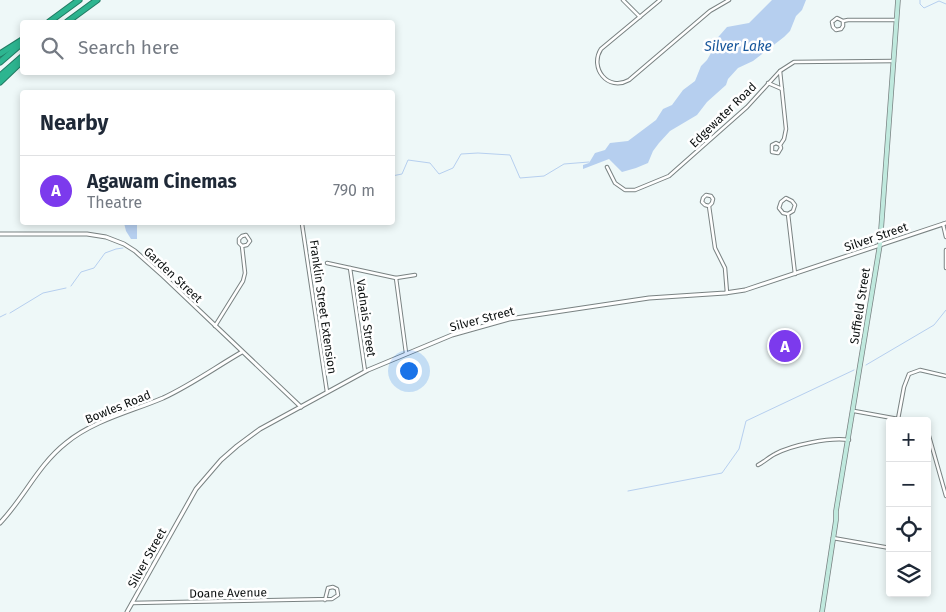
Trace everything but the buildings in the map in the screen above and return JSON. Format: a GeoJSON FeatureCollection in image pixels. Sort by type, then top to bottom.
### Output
{"type":"FeatureCollection","features":[{"type":"Feature","properties":{"kind":"highway"},"geometry":{"type":"LineString","coordinates":[[53,20],[80,0]]}},
{"type":"Feature","properties":{"kind":"highway"},"geometry":{"type":"LineString","coordinates":[[70,20],[97,0]]}},
{"type":"Feature","properties":{"kind":"highway"},"geometry":{"type":"LineString","coordinates":[[0,54],[20,42]]}},
{"type":"Feature","properties":{"kind":"highway"},"geometry":{"type":"LineString","coordinates":[[0,62],[20,43]]}},
{"type":"Feature","properties":{"kind":"highway"},"geometry":{"type":"LineString","coordinates":[[0,76],[20,59]]}},
{"type":"Feature","properties":{"kind":"highway"},"geometry":{"type":"LineString","coordinates":[[0,82],[20,63]]}},
{"type":"Feature","properties":{"kind":"main road","name":"Suffield Street"},"geometry":{"type":"LineString","coordinates":[[822,612],[836,511],[854,411],[880,244],[898,0]]}},
{"type":"Feature","properties":{"kind":"street"},"geometry":{"type":"LineString","coordinates":[[623,0],[640,17]]}},
{"type":"Feature","properties":{"kind":"street"},"geometry":{"type":"LineString","coordinates":[[660,0],[606,44],[599,52],[597,59],[598,70],[608,81],[619,84],[630,80],[710,11],[729,0]]}},
{"type":"Feature","properties":{"kind":"street"},"geometry":{"type":"LineString","coordinates":[[843,21],[843,26],[840,29],[836,30],[833,27],[832,22],[838,18],[843,21],[896,20]]}},
{"type":"Feature","properties":{"kind":"street","name":"Edgewater Road"},"geometry":{"type":"LineString","coordinates":[[608,167],[615,183],[625,190],[635,190],[666,178],[744,111],[768,83],[790,63],[800,61],[894,61]]}},
{"type":"Feature","properties":{"kind":"street"},"geometry":{"type":"LineString","coordinates":[[780,71],[786,130],[778,153],[772,152],[771,147],[773,144],[780,145]]}},
{"type":"Feature","properties":{"kind":"street"},"geometry":{"type":"LineString","coordinates":[[768,83],[782,89]]}},
{"type":"Feature","properties":{"kind":"street"},"geometry":{"type":"LineString","coordinates":[[709,206],[702,202],[703,197],[707,195],[711,196],[713,200],[709,206],[715,248],[725,268],[727,293]]}},
{"type":"Feature","properties":{"kind":"street"},"geometry":{"type":"LineString","coordinates":[[785,199],[791,200],[795,205],[793,211],[788,214],[782,212],[779,208],[780,203],[785,199]]}},
{"type":"Feature","properties":{"kind":"street"},"geometry":{"type":"LineString","coordinates":[[788,214],[795,274]]}},
{"type":"Feature","properties":{"kind":"street"},"geometry":{"type":"LineString","coordinates":[[944,223],[946,237]]}},
{"type":"Feature","properties":{"kind":"street","name":"Silver Street"},"geometry":{"type":"LineString","coordinates":[[127,612],[203,480],[226,455],[260,429],[365,372],[460,333],[509,319],[649,298],[727,293],[755,288],[944,223]]}},
{"type":"Feature","properties":{"kind":"street","name":"Franklin Street Extension"},"geometry":{"type":"LineString","coordinates":[[302,225],[327,392]]}},
{"type":"Feature","properties":{"kind":"street","name":"Garden Street"},"geometry":{"type":"LineString","coordinates":[[0,234],[99,235],[115,240],[133,250],[301,406]]}},
{"type":"Feature","properties":{"kind":"street"},"geometry":{"type":"LineString","coordinates":[[215,326],[243,281],[245,273],[242,246],[239,243],[239,239],[242,236],[246,236],[250,242],[248,245],[242,246]]}},
{"type":"Feature","properties":{"kind":"street"},"geometry":{"type":"LineString","coordinates":[[946,250],[946,268]]}},
{"type":"Feature","properties":{"kind":"street"},"geometry":{"type":"LineString","coordinates":[[327,262],[396,278],[415,275]]}},
{"type":"Feature","properties":{"kind":"street","name":"Vadnais Street"},"geometry":{"type":"LineString","coordinates":[[350,268],[365,372]]}},
{"type":"Feature","properties":{"kind":"street"},"geometry":{"type":"LineString","coordinates":[[396,278],[406,354]]}},
{"type":"Feature","properties":{"kind":"street","name":"Bowles Road"},"geometry":{"type":"LineString","coordinates":[[0,523],[12,510],[46,463],[59,448],[75,436],[104,420],[173,393],[242,352]]}},
{"type":"Feature","properties":{"kind":"street"},"geometry":{"type":"LineString","coordinates":[[898,417],[904,387],[909,374],[920,370],[946,376]]}},
{"type":"Feature","properties":{"kind":"street"},"geometry":{"type":"LineString","coordinates":[[854,411],[887,417]]}},
{"type":"Feature","properties":{"kind":"street"},"geometry":{"type":"LineString","coordinates":[[758,465],[776,454],[794,448],[833,439],[849,440]]}},
{"type":"Feature","properties":{"kind":"street"},"geometry":{"type":"LineString","coordinates":[[931,442],[946,496]]}},
{"type":"Feature","properties":{"kind":"street"},"geometry":{"type":"LineString","coordinates":[[833,538],[886,547]]}},
{"type":"Feature","properties":{"kind":"street"},"geometry":{"type":"LineString","coordinates":[[334,587],[338,590],[339,594],[336,598],[324,600],[326,591],[329,588],[334,587]]}},
{"type":"Feature","properties":{"kind":"street","name":"Doane Avenue"},"geometry":{"type":"LineString","coordinates":[[132,603],[324,600]]}},
{"type":"Feature","properties":{"kind":"water","name":"Silver Lake"},"geometry":{"type":"Polygon","coordinates":[[[772,0],[806,0],[802,10],[796,16],[790,31],[753,61],[738,68],[728,79],[726,85],[707,102],[697,115],[670,131],[653,151],[648,163],[622,172],[609,159],[583,169],[583,165],[589,163],[595,153],[605,150],[610,143],[628,141],[656,120],[663,109],[672,105],[683,90],[695,81],[701,66],[711,53],[713,43],[727,27],[749,23],[772,0]]]}},
{"type":"Feature","properties":{"kind":"water"},"geometry":{"type":"Polygon","coordinates":[[[124,225],[137,225],[137,239],[131,239],[124,225]]]}},
{"type":"Feature","properties":{"kind":"waterway"},"geometry":{"type":"LineString","coordinates":[[920,0],[920,4],[924,8],[939,1],[946,4]]}},
{"type":"Feature","properties":{"kind":"waterway"},"geometry":{"type":"LineString","coordinates":[[395,175],[402,174],[408,160],[430,163],[439,174],[453,168],[461,154],[510,155],[520,178],[544,176],[564,164],[589,162]]}},
{"type":"Feature","properties":{"kind":"waterway"},"geometry":{"type":"LineString","coordinates":[[71,286],[81,272],[94,268],[105,253],[123,248]]}},
{"type":"Feature","properties":{"kind":"waterway"},"geometry":{"type":"LineString","coordinates":[[10,313],[43,293],[66,288]]}},
{"type":"Feature","properties":{"kind":"waterway"},"geometry":{"type":"LineString","coordinates":[[866,365],[934,325],[946,310]]}},
{"type":"Feature","properties":{"kind":"waterway"},"geometry":{"type":"LineString","coordinates":[[0,317],[6,314]]}},
{"type":"Feature","properties":{"kind":"waterway"},"geometry":{"type":"LineString","coordinates":[[628,491],[722,473],[739,449],[746,421],[854,370]]}},
{"type":"Feature","properties":{"kind":"place","name":"Agawam Cinemas"},"geometry":{"type":"Point","coordinates":[785,346]}}]}
